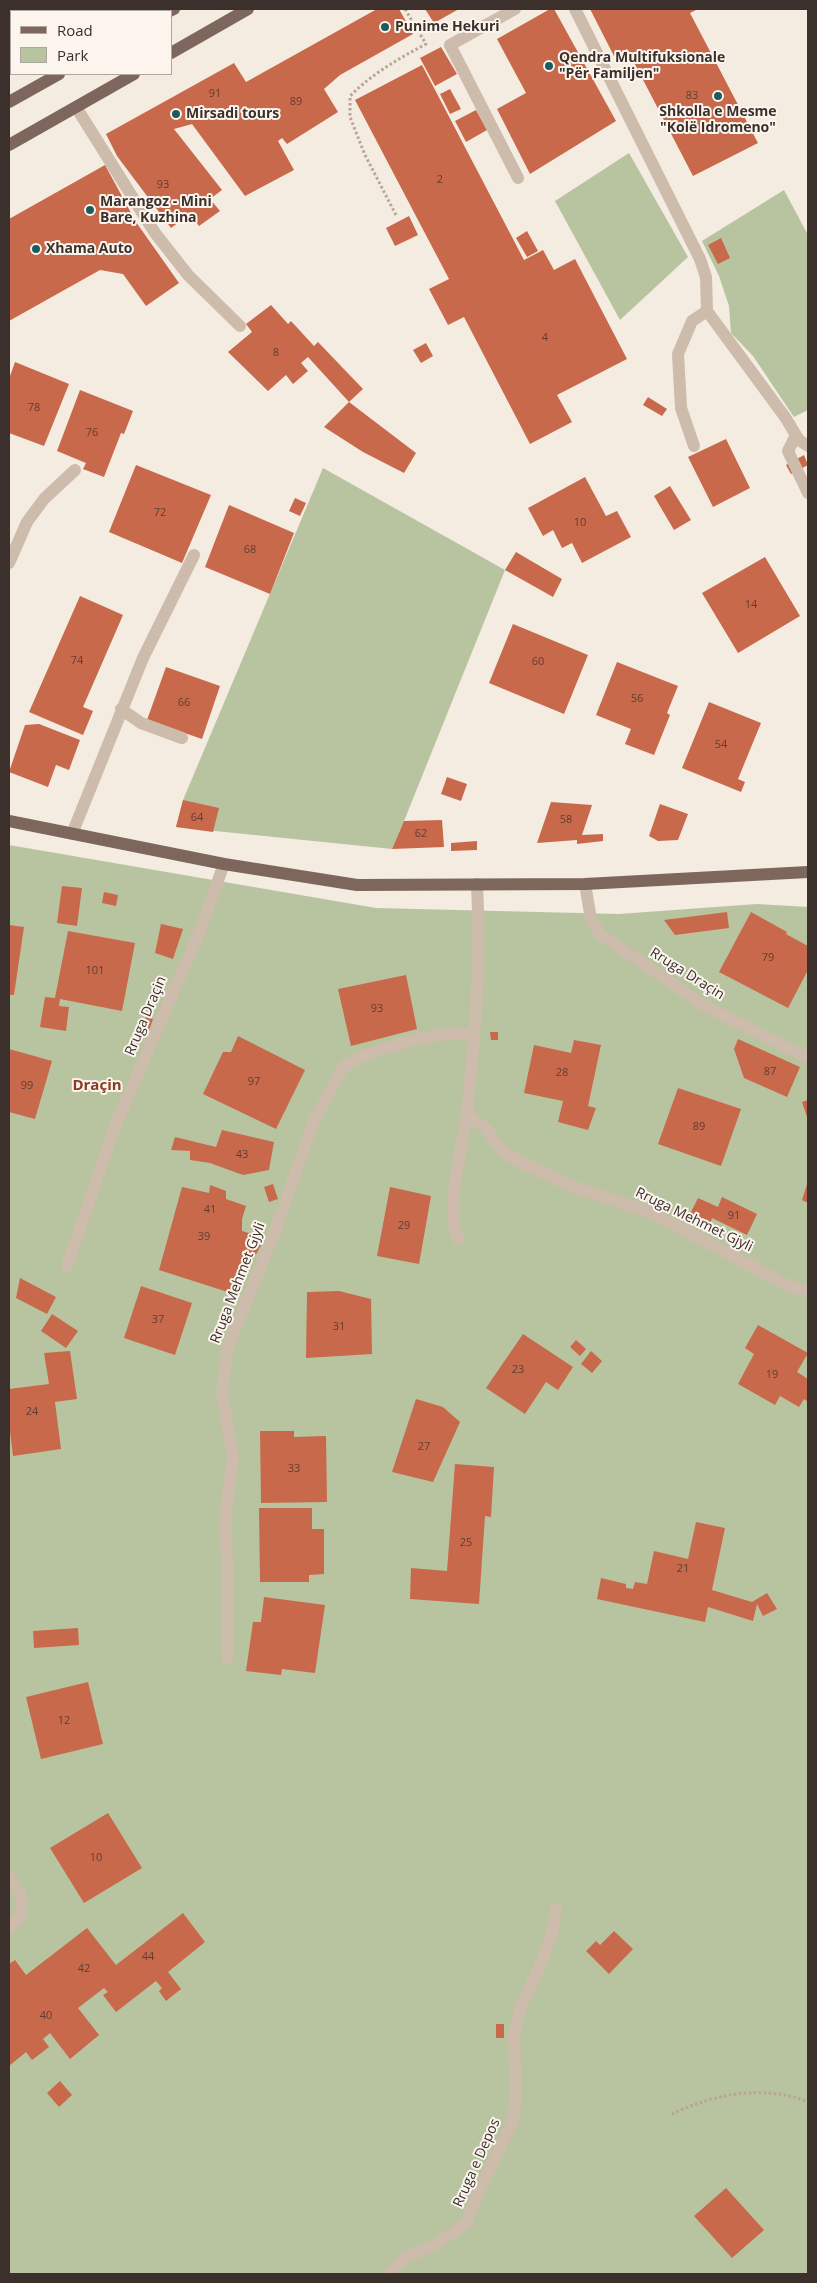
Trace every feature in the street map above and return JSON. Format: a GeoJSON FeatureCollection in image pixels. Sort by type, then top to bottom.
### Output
{"type":"FeatureCollection","features":[{"type":"Feature","properties":{"kind":"main road"},"geometry":{"type":"LineString","coordinates":[[172,52],[248,9]]}},
{"type":"Feature","properties":{"kind":"main road"},"geometry":{"type":"LineString","coordinates":[[9,101],[57,75]]}},
{"type":"Feature","properties":{"kind":"main road"},"geometry":{"type":"LineString","coordinates":[[9,145],[132,75]]}},
{"type":"Feature","properties":{"kind":"main road"},"geometry":{"type":"LineString","coordinates":[[9,821],[224,864],[357,884],[585,884],[808,872]]}},
{"type":"Feature","properties":{"kind":"street"},"geometry":{"type":"LineString","coordinates":[[515,9],[450,45],[518,178]]}},
{"type":"Feature","properties":{"kind":"street"},"geometry":{"type":"LineString","coordinates":[[575,9],[700,259],[706,277],[707,311],[785,416],[799,440],[808,446]]}},
{"type":"Feature","properties":{"kind":"street"},"geometry":{"type":"LineString","coordinates":[[76,107],[155,233],[188,275],[240,326]]}},
{"type":"Feature","properties":{"kind":"street"},"geometry":{"type":"LineString","coordinates":[[694,446],[681,408],[678,354],[692,321],[707,311]]}},
{"type":"Feature","properties":{"kind":"street"},"geometry":{"type":"LineString","coordinates":[[796,435],[788,451],[808,492]]}},
{"type":"Feature","properties":{"kind":"street"},"geometry":{"type":"LineString","coordinates":[[9,563],[26,522],[44,499],[75,470]]}},
{"type":"Feature","properties":{"kind":"street"},"geometry":{"type":"LineString","coordinates":[[72,834],[142,658],[194,555]]}},
{"type":"Feature","properties":{"kind":"street"},"geometry":{"type":"LineString","coordinates":[[121,709],[141,723],[182,738]]}},
{"type":"Feature","properties":{"kind":"street","name":"Rruga Draçin"},"geometry":{"type":"LineString","coordinates":[[67,1266],[115,1126],[199,933],[224,864]]}},
{"type":"Feature","properties":{"kind":"street"},"geometry":{"type":"LineString","coordinates":[[458,1239],[454,1228],[453,1209],[467,1113],[478,965],[476,884]]}},
{"type":"Feature","properties":{"kind":"street","name":"Rruga Draçin"},"geometry":{"type":"LineString","coordinates":[[585,884],[591,919],[601,935],[706,1006],[808,1058]]}},
{"type":"Feature","properties":{"kind":"street","name":"Rruga Mehmet Gjyli"},"geometry":{"type":"LineString","coordinates":[[227,1658],[225,1521],[233,1457],[222,1393],[227,1350],[277,1226],[314,1120],[344,1066],[372,1052],[417,1039],[446,1034],[473,1034]]}},
{"type":"Feature","properties":{"kind":"street","name":"Rruga Mehmet Gjyli"},"geometry":{"type":"LineString","coordinates":[[467,1113],[487,1130],[501,1149],[518,1162],[574,1187],[652,1213],[785,1284],[808,1292]]}},
{"type":"Feature","properties":{"kind":"street"},"geometry":{"type":"LineString","coordinates":[[9,1877],[21,1895],[22,1914],[9,1929]]}},
{"type":"Feature","properties":{"kind":"street","name":"Rruga e Depos"},"geometry":{"type":"LineString","coordinates":[[389,2274],[406,2256],[437,2244],[467,2222],[478,2193],[512,2123],[516,2100],[514,2035],[520,2009],[544,1956],[553,1929],[556,1909]]}},
{"type":"Feature","properties":{"kind":"path"},"geometry":{"type":"LineString","coordinates":[[396,215],[365,155],[350,117],[350,96],[367,79],[394,60],[426,44],[405,9]]}},
{"type":"Feature","properties":{"kind":"path"},"geometry":{"type":"LineString","coordinates":[[672,2114],[722,2095],[786,2095],[808,2102]]}},
{"type":"Feature","properties":{"kind":"green space"},"geometry":{"type":"Polygon","coordinates":[[[629,153],[688,257],[620,320],[555,201],[629,153]]]}},
{"type":"Feature","properties":{"kind":"green space"},"geometry":{"type":"Polygon","coordinates":[[[784,190],[808,235],[808,410],[794,417],[753,356],[731,333],[729,306],[719,276],[702,241],[784,190]]]}},
{"type":"Feature","properties":{"kind":"green space"},"geometry":{"type":"Polygon","coordinates":[[[323,468],[505,570],[404,821],[392,849],[176,827],[183,800],[323,468]]]}},
{"type":"Feature","properties":{"kind":"green space"},"geometry":{"type":"Polygon","coordinates":[[[9,845],[376,908],[619,914],[757,904],[808,907],[808,2274],[9,2274],[9,845]]]}},
{"type":"Feature","properties":{"kind":"building"},"geometry":{"type":"Polygon","coordinates":[[[377,9],[399,9],[413,34],[340,75],[324,89],[338,112],[287,144],[282,138],[278,141],[294,170],[245,196],[192,124],[174,129],[222,190],[210,199],[220,211],[199,226],[190,214],[171,228],[117,156],[106,134],[234,63],[246,82],[377,9]]]}},
{"type":"Feature","properties":{"kind":"building"},"geometry":{"type":"Polygon","coordinates":[[[425,9],[459,9],[434,23],[425,9]]]}},
{"type":"Feature","properties":{"kind":"building","name":"Qendra Multifuksionale \"Për Familjen\""},"geometry":{"type":"Polygon","coordinates":[[[550,9],[554,9],[616,121],[530,174],[497,109],[526,93],[497,39],[550,9]]]}},
{"type":"Feature","properties":{"kind":"building"},"geometry":{"type":"Polygon","coordinates":[[[590,9],[698,9],[690,13],[758,143],[693,176],[627,49],[614,56],[590,9]]]}},
{"type":"Feature","properties":{"kind":"building"},"geometry":{"type":"Polygon","coordinates":[[[441,47],[457,74],[435,86],[420,58],[441,47]]]}},
{"type":"Feature","properties":{"kind":"building"},"geometry":{"type":"Polygon","coordinates":[[[422,65],[524,260],[543,250],[554,270],[575,259],[627,359],[557,395],[572,422],[530,444],[464,317],[448,325],[429,289],[449,279],[355,100],[422,65]]]}},
{"type":"Feature","properties":{"kind":"building"},"geometry":{"type":"Polygon","coordinates":[[[450,89],[461,109],[450,114],[440,94],[450,89]]]}},
{"type":"Feature","properties":{"kind":"building"},"geometry":{"type":"Polygon","coordinates":[[[476,110],[487,130],[466,142],[455,121],[476,110]]]}},
{"type":"Feature","properties":{"kind":"building"},"geometry":{"type":"Polygon","coordinates":[[[105,165],[136,222],[179,283],[146,306],[123,274],[100,270],[9,321],[9,219],[105,165]]]}},
{"type":"Feature","properties":{"kind":"building"},"geometry":{"type":"Polygon","coordinates":[[[409,216],[418,235],[395,246],[386,228],[409,216]]]}},
{"type":"Feature","properties":{"kind":"building"},"geometry":{"type":"Polygon","coordinates":[[[527,231],[538,251],[527,257],[516,238],[527,231]]]}},
{"type":"Feature","properties":{"kind":"building"},"geometry":{"type":"Polygon","coordinates":[[[721,238],[730,258],[718,264],[708,245],[721,238]]]}},
{"type":"Feature","properties":{"kind":"building"},"geometry":{"type":"Polygon","coordinates":[[[271,305],[288,324],[291,321],[314,346],[318,342],[363,389],[349,402],[308,357],[301,363],[308,371],[293,384],[286,375],[268,391],[228,352],[252,332],[246,324],[271,305]]]}},
{"type":"Feature","properties":{"kind":"building"},"geometry":{"type":"Polygon","coordinates":[[[426,343],[433,356],[421,363],[413,350],[426,343]]]}},
{"type":"Feature","properties":{"kind":"building"},"geometry":{"type":"Polygon","coordinates":[[[15,362],[69,384],[44,446],[9,433],[9,379],[15,362]]]}},
{"type":"Feature","properties":{"kind":"building"},"geometry":{"type":"Polygon","coordinates":[[[80,390],[133,411],[124,434],[121,433],[104,477],[83,469],[86,463],[57,451],[80,390]]]}},
{"type":"Feature","properties":{"kind":"building"},"geometry":{"type":"Polygon","coordinates":[[[648,397],[667,409],[662,416],[643,405],[648,397]]]}},
{"type":"Feature","properties":{"kind":"building"},"geometry":{"type":"Polygon","coordinates":[[[349,402],[416,453],[404,473],[363,452],[324,427],[349,402]]]}},
{"type":"Feature","properties":{"kind":"building"},"geometry":{"type":"Polygon","coordinates":[[[726,439],[750,488],[713,507],[688,457],[726,439]]]}},
{"type":"Feature","properties":{"kind":"building"},"geometry":{"type":"Polygon","coordinates":[[[804,455],[808,465],[791,474],[786,465],[804,455]]]}},
{"type":"Feature","properties":{"kind":"building"},"geometry":{"type":"Polygon","coordinates":[[[136,465],[211,495],[182,563],[109,532],[136,465]]]}},
{"type":"Feature","properties":{"kind":"building"},"geometry":{"type":"Polygon","coordinates":[[[585,477],[606,516],[617,511],[631,537],[582,563],[572,543],[562,548],[553,530],[543,536],[528,508],[585,477]]]}},
{"type":"Feature","properties":{"kind":"building"},"geometry":{"type":"Polygon","coordinates":[[[670,486],[691,520],[674,530],[654,496],[670,486]]]}},
{"type":"Feature","properties":{"kind":"building"},"geometry":{"type":"Polygon","coordinates":[[[295,498],[306,503],[300,516],[289,511],[295,498]]]}},
{"type":"Feature","properties":{"kind":"building"},"geometry":{"type":"Polygon","coordinates":[[[229,505],[294,533],[270,594],[205,567],[229,505]]]}},
{"type":"Feature","properties":{"kind":"building"},"geometry":{"type":"Polygon","coordinates":[[[516,552],[562,579],[553,597],[505,570],[516,552]]]}},
{"type":"Feature","properties":{"kind":"building"},"geometry":{"type":"Polygon","coordinates":[[[765,557],[800,616],[738,653],[702,593],[765,557]]]}},
{"type":"Feature","properties":{"kind":"building"},"geometry":{"type":"Polygon","coordinates":[[[80,596],[123,615],[83,707],[93,711],[83,735],[29,712],[80,596]]]}},
{"type":"Feature","properties":{"kind":"building"},"geometry":{"type":"Polygon","coordinates":[[[513,624],[588,655],[564,714],[489,683],[513,624]]]}},
{"type":"Feature","properties":{"kind":"building"},"geometry":{"type":"Polygon","coordinates":[[[617,662],[678,686],[667,713],[670,715],[654,755],[625,744],[631,729],[596,715],[617,662]]]}},
{"type":"Feature","properties":{"kind":"building"},"geometry":{"type":"Polygon","coordinates":[[[166,667],[220,686],[202,739],[147,720],[166,667]]]}},
{"type":"Feature","properties":{"kind":"building"},"geometry":{"type":"Polygon","coordinates":[[[709,702],[761,723],[738,779],[745,782],[741,792],[682,768],[709,702]]]}},
{"type":"Feature","properties":{"kind":"building"},"geometry":{"type":"Polygon","coordinates":[[[39,724],[80,740],[69,770],[56,765],[48,787],[9,772],[25,725],[39,724]]]}},
{"type":"Feature","properties":{"kind":"building"},"geometry":{"type":"Polygon","coordinates":[[[447,777],[467,784],[461,801],[441,794],[447,777]]]}},
{"type":"Feature","properties":{"kind":"building"},"geometry":{"type":"Polygon","coordinates":[[[183,800],[219,808],[213,832],[176,827],[183,800]]]}},
{"type":"Feature","properties":{"kind":"building"},"geometry":{"type":"Polygon","coordinates":[[[551,802],[592,805],[582,835],[603,834],[603,841],[577,844],[577,840],[537,843],[551,802]]]}},
{"type":"Feature","properties":{"kind":"building"},"geometry":{"type":"Polygon","coordinates":[[[660,804],[688,814],[678,840],[658,841],[649,836],[660,804]]]}},
{"type":"Feature","properties":{"kind":"building"},"geometry":{"type":"Polygon","coordinates":[[[442,820],[444,847],[392,849],[404,821],[442,820]]]}},
{"type":"Feature","properties":{"kind":"building"},"geometry":{"type":"Polygon","coordinates":[[[477,841],[477,850],[451,851],[451,843],[477,841]]]}},
{"type":"Feature","properties":{"kind":"building"},"geometry":{"type":"Polygon","coordinates":[[[62,886],[82,888],[77,926],[57,923],[62,886]]]}},
{"type":"Feature","properties":{"kind":"building"},"geometry":{"type":"Polygon","coordinates":[[[104,892],[118,895],[116,906],[102,903],[104,892]]]}},
{"type":"Feature","properties":{"kind":"building"},"geometry":{"type":"Polygon","coordinates":[[[727,912],[729,928],[675,935],[664,920],[727,912]]]}},
{"type":"Feature","properties":{"kind":"building"},"geometry":{"type":"Polygon","coordinates":[[[751,912],[808,946],[808,970],[788,1008],[719,972],[751,912]]]}},
{"type":"Feature","properties":{"kind":"building"},"geometry":{"type":"Polygon","coordinates":[[[161,924],[183,929],[173,959],[155,953],[161,924]]]}},
{"type":"Feature","properties":{"kind":"building"},"geometry":{"type":"Polygon","coordinates":[[[9,925],[24,927],[14,995],[9,995],[9,925]]]}},
{"type":"Feature","properties":{"kind":"building"},"geometry":{"type":"Polygon","coordinates":[[[68,931],[135,943],[122,1011],[60,999],[59,1006],[69,1007],[66,1031],[40,1027],[45,997],[55,998],[68,931]]]}},
{"type":"Feature","properties":{"kind":"building"},"geometry":{"type":"Polygon","coordinates":[[[406,975],[417,1029],[351,1046],[338,989],[406,975]]]}},
{"type":"Feature","properties":{"kind":"building"},"geometry":{"type":"Polygon","coordinates":[[[146,1017],[153,1019],[147,1036],[140,1034],[146,1017]]]}},
{"type":"Feature","properties":{"kind":"building"},"geometry":{"type":"Polygon","coordinates":[[[490,1032],[498,1032],[498,1040],[491,1040],[490,1032]]]}},
{"type":"Feature","properties":{"kind":"building"},"geometry":{"type":"Polygon","coordinates":[[[238,1036],[305,1070],[276,1129],[203,1094],[223,1052],[231,1052],[238,1036]]]}},
{"type":"Feature","properties":{"kind":"building"},"geometry":{"type":"Polygon","coordinates":[[[738,1039],[800,1067],[787,1097],[744,1078],[734,1049],[738,1039]]]}},
{"type":"Feature","properties":{"kind":"building"},"geometry":{"type":"Polygon","coordinates":[[[574,1040],[601,1045],[588,1106],[596,1108],[588,1130],[558,1122],[563,1101],[524,1093],[534,1045],[571,1053],[574,1040]]]}},
{"type":"Feature","properties":{"kind":"building"},"geometry":{"type":"Polygon","coordinates":[[[9,1049],[52,1061],[35,1119],[9,1112],[9,1049]]]}},
{"type":"Feature","properties":{"kind":"building"},"geometry":{"type":"Polygon","coordinates":[[[678,1088],[741,1109],[721,1166],[658,1144],[678,1088]]]}},
{"type":"Feature","properties":{"kind":"building"},"geometry":{"type":"Polygon","coordinates":[[[808,1100],[808,1120],[802,1102],[808,1100]]]}},
{"type":"Feature","properties":{"kind":"building"},"geometry":{"type":"Polygon","coordinates":[[[222,1130],[274,1142],[269,1170],[243,1175],[210,1163],[190,1160],[190,1151],[171,1150],[175,1137],[216,1147],[222,1130]]]}},
{"type":"Feature","properties":{"kind":"building"},"geometry":{"type":"Polygon","coordinates":[[[808,1181],[808,1203],[802,1200],[808,1181]]]}},
{"type":"Feature","properties":{"kind":"building"},"geometry":{"type":"Polygon","coordinates":[[[273,1184],[278,1199],[269,1202],[264,1187],[273,1184]]]}},
{"type":"Feature","properties":{"kind":"building"},"geometry":{"type":"Polygon","coordinates":[[[210,1185],[226,1191],[226,1199],[246,1206],[242,1219],[242,1231],[265,1238],[234,1294],[159,1270],[182,1187],[209,1193],[210,1185]]]}},
{"type":"Feature","properties":{"kind":"building"},"geometry":{"type":"Polygon","coordinates":[[[390,1187],[431,1196],[419,1264],[377,1256],[390,1187]]]}},
{"type":"Feature","properties":{"kind":"building"},"geometry":{"type":"Polygon","coordinates":[[[722,1197],[757,1214],[747,1235],[712,1218],[710,1224],[690,1214],[698,1198],[718,1207],[722,1197]]]}},
{"type":"Feature","properties":{"kind":"building"},"geometry":{"type":"Polygon","coordinates":[[[20,1278],[56,1297],[47,1314],[16,1298],[20,1278]]]}},
{"type":"Feature","properties":{"kind":"building"},"geometry":{"type":"Polygon","coordinates":[[[141,1286],[192,1303],[175,1355],[124,1338],[141,1286]]]}},
{"type":"Feature","properties":{"kind":"building"},"geometry":{"type":"Polygon","coordinates":[[[339,1291],[371,1299],[372,1354],[306,1358],[307,1292],[339,1291]]]}},
{"type":"Feature","properties":{"kind":"building"},"geometry":{"type":"Polygon","coordinates":[[[52,1314],[78,1331],[66,1348],[41,1331],[52,1314]]]}},
{"type":"Feature","properties":{"kind":"building"},"geometry":{"type":"Polygon","coordinates":[[[758,1325],[808,1353],[797,1372],[808,1379],[808,1402],[804,1399],[799,1407],[780,1396],[775,1405],[738,1384],[754,1354],[745,1348],[758,1325]]]}},
{"type":"Feature","properties":{"kind":"building"},"geometry":{"type":"Polygon","coordinates":[[[523,1334],[573,1367],[558,1390],[546,1382],[525,1414],[486,1388],[523,1334]]]}},
{"type":"Feature","properties":{"kind":"building"},"geometry":{"type":"Polygon","coordinates":[[[576,1340],[586,1349],[580,1356],[570,1347],[576,1340]]]}},
{"type":"Feature","properties":{"kind":"building"},"geometry":{"type":"Polygon","coordinates":[[[70,1351],[77,1399],[55,1402],[61,1449],[13,1456],[9,1423],[9,1389],[49,1384],[44,1353],[70,1351]]]}},
{"type":"Feature","properties":{"kind":"building"},"geometry":{"type":"Polygon","coordinates":[[[591,1351],[602,1361],[592,1373],[581,1364],[591,1351]]]}},
{"type":"Feature","properties":{"kind":"building"},"geometry":{"type":"Polygon","coordinates":[[[416,1399],[443,1407],[460,1422],[433,1482],[392,1472],[416,1399]]]}},
{"type":"Feature","properties":{"kind":"building"},"geometry":{"type":"Polygon","coordinates":[[[260,1431],[294,1431],[294,1437],[326,1436],[327,1502],[261,1503],[260,1431]]]}},
{"type":"Feature","properties":{"kind":"building"},"geometry":{"type":"Polygon","coordinates":[[[455,1464],[494,1467],[491,1517],[485,1516],[479,1604],[410,1599],[411,1568],[447,1571],[455,1464]]]}},
{"type":"Feature","properties":{"kind":"building"},"geometry":{"type":"Polygon","coordinates":[[[259,1508],[312,1508],[312,1529],[324,1529],[324,1574],[309,1575],[309,1582],[260,1582],[259,1508]]]}},
{"type":"Feature","properties":{"kind":"building"},"geometry":{"type":"Polygon","coordinates":[[[696,1522],[725,1528],[712,1590],[752,1602],[767,1593],[777,1609],[763,1616],[757,1604],[753,1621],[708,1607],[705,1622],[597,1599],[601,1578],[626,1584],[626,1588],[633,1589],[635,1582],[647,1584],[654,1551],[688,1559],[696,1522]]]}},
{"type":"Feature","properties":{"kind":"building"},"geometry":{"type":"Polygon","coordinates":[[[264,1597],[325,1605],[315,1673],[282,1669],[281,1675],[246,1671],[253,1622],[261,1622],[264,1597]]]}},
{"type":"Feature","properties":{"kind":"building"},"geometry":{"type":"Polygon","coordinates":[[[78,1628],[79,1645],[34,1648],[33,1631],[78,1628]]]}},
{"type":"Feature","properties":{"kind":"building"},"geometry":{"type":"Polygon","coordinates":[[[88,1682],[103,1744],[41,1759],[26,1697],[88,1682]]]}},
{"type":"Feature","properties":{"kind":"building"},"geometry":{"type":"Polygon","coordinates":[[[108,1813],[142,1868],[84,1903],[50,1848],[108,1813]]]}},
{"type":"Feature","properties":{"kind":"building"},"geometry":{"type":"Polygon","coordinates":[[[183,1913],[205,1942],[168,1972],[181,1989],[166,2001],[159,1991],[162,1988],[156,1981],[116,2012],[103,1995],[108,1992],[104,1988],[78,2008],[99,2035],[70,2059],[50,2033],[43,2039],[49,2047],[32,2060],[26,2052],[9,2066],[9,1964],[15,1960],[26,1975],[87,1928],[116,1965],[183,1913]]]}},
{"type":"Feature","properties":{"kind":"building"},"geometry":{"type":"Polygon","coordinates":[[[614,1931],[633,1949],[609,1974],[586,1951],[596,1941],[600,1945],[614,1931]]]}},
{"type":"Feature","properties":{"kind":"building"},"geometry":{"type":"Polygon","coordinates":[[[496,2024],[504,2024],[504,2038],[496,2038],[496,2024]]]}},
{"type":"Feature","properties":{"kind":"building"},"geometry":{"type":"Polygon","coordinates":[[[60,2081],[72,2095],[59,2107],[47,2093],[60,2081]]]}},
{"type":"Feature","properties":{"kind":"building"},"geometry":{"type":"Polygon","coordinates":[[[726,2188],[764,2230],[732,2258],[694,2216],[726,2188]]]}},
{"type":"Feature","properties":{"kind":"place","name":"Punime Hekuri"},"geometry":{"type":"Point","coordinates":[385,27]}},
{"type":"Feature","properties":{"kind":"place","name":"Qendra Multifuksionale \"Për Familjen\""},"geometry":{"type":"Point","coordinates":[549,66]}},
{"type":"Feature","properties":{"kind":"place","name":"Shkolla e Mesme \"Kolë Idromeno\""},"geometry":{"type":"Point","coordinates":[718,96]}},
{"type":"Feature","properties":{"kind":"place","name":"Mirsadi tours"},"geometry":{"type":"Point","coordinates":[176,114]}},
{"type":"Feature","properties":{"kind":"place","name":"Marangoz - Mini Bare, Kuzhina"},"geometry":{"type":"Point","coordinates":[90,210]}},
{"type":"Feature","properties":{"kind":"place","name":"Xhama Auto"},"geometry":{"type":"Point","coordinates":[36,249]}},
{"type":"Feature","properties":{"kind":"district","name":"Draçin"},"geometry":{"type":"Point","coordinates":[97,1086]}}]}
